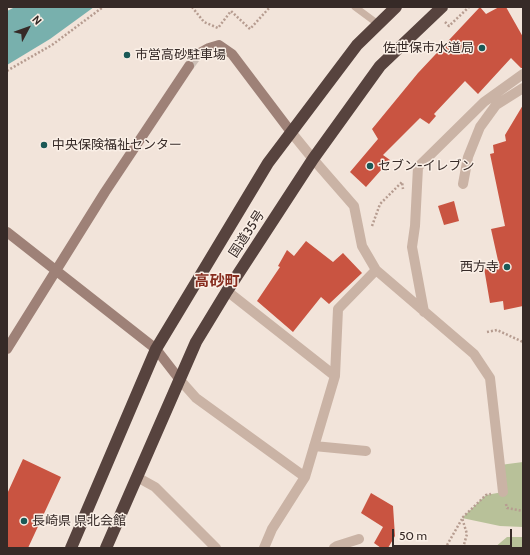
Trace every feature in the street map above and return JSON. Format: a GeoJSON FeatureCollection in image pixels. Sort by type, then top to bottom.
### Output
{"type":"FeatureCollection","features":[{"type":"Feature","properties":{"kind":"highway","name":"国道35号"},"geometry":{"type":"LineString","coordinates":[[71,548],[156,349],[268,163],[357,45],[396,7]]}},
{"type":"Feature","properties":{"kind":"highway","name":"国道35号"},"geometry":{"type":"LineString","coordinates":[[106,548],[196,342],[227,291],[313,159],[380,66],[441,8]]}},
{"type":"Feature","properties":{"kind":"street"},"geometry":{"type":"LineString","coordinates":[[198,54],[219,45],[232,54],[291,132],[354,206],[362,246],[376,270],[474,354],[490,378],[503,492]]}},
{"type":"Feature","properties":{"kind":"street"},"geometry":{"type":"LineString","coordinates":[[7,350],[105,192],[189,66]]}},
{"type":"Feature","properties":{"kind":"street"},"geometry":{"type":"LineString","coordinates":[[424,312],[412,246],[415,226],[418,167],[484,102],[523,74]]}},
{"type":"Feature","properties":{"kind":"street"},"geometry":{"type":"LineString","coordinates":[[463,184],[468,157],[480,127],[496,105],[523,88]]}},
{"type":"Feature","properties":{"kind":"street"},"geometry":{"type":"LineString","coordinates":[[7,232],[156,349],[196,398],[305,477]]}},
{"type":"Feature","properties":{"kind":"street"},"geometry":{"type":"LineString","coordinates":[[264,548],[272,529],[305,477],[335,376],[338,309],[376,270]]}},
{"type":"Feature","properties":{"kind":"street"},"geometry":{"type":"LineString","coordinates":[[227,291],[335,376]]}},
{"type":"Feature","properties":{"kind":"street"},"geometry":{"type":"LineString","coordinates":[[314,446],[366,451]]}},
{"type":"Feature","properties":{"kind":"street"},"geometry":{"type":"LineString","coordinates":[[137,477],[155,487],[216,548]]}},
{"type":"Feature","properties":{"kind":"street"},"geometry":{"type":"LineString","coordinates":[[336,547],[359,539]]}},
{"type":"Feature","properties":{"kind":"lane"},"geometry":{"type":"LineString","coordinates":[[357,8],[378,24]]}},
{"type":"Feature","properties":{"kind":"path"},"geometry":{"type":"LineString","coordinates":[[7,71],[52,45],[103,7]]}},
{"type":"Feature","properties":{"kind":"path"},"geometry":{"type":"LineString","coordinates":[[192,7],[204,22],[218,28],[231,11],[250,29],[270,7]]}},
{"type":"Feature","properties":{"kind":"path"},"geometry":{"type":"LineString","coordinates":[[449,26],[469,7]]}},
{"type":"Feature","properties":{"kind":"path"},"geometry":{"type":"LineString","coordinates":[[362,246],[371,231],[380,204],[402,182],[404,196]]}},
{"type":"Feature","properties":{"kind":"path"},"geometry":{"type":"LineString","coordinates":[[486,332],[497,330],[523,342]]}},
{"type":"Feature","properties":{"kind":"path"},"geometry":{"type":"LineString","coordinates":[[447,545],[462,518],[486,495],[503,492]]}},
{"type":"Feature","properties":{"kind":"path"},"geometry":{"type":"LineString","coordinates":[[462,518],[467,534],[463,548]]}},
{"type":"Feature","properties":{"kind":"green space"},"geometry":{"type":"Polygon","coordinates":[[[523,462],[523,527],[500,526],[462,518],[486,495],[503,492],[500,465],[523,462]]]}},
{"type":"Feature","properties":{"kind":"green space"},"geometry":{"type":"Polygon","coordinates":[[[507,537],[523,537],[523,548],[494,548],[507,537]]]}},
{"type":"Feature","properties":{"kind":"water"},"geometry":{"type":"Polygon","coordinates":[[[15,7],[94,7],[50,39],[7,65],[7,11],[15,7]]]}},
{"type":"Feature","properties":{"kind":"building"},"geometry":{"type":"Polygon","coordinates":[[[480,7],[486,14],[499,7],[506,7],[523,37],[523,68],[521,68],[511,58],[478,94],[465,81],[434,114],[436,116],[429,124],[420,118],[383,155],[390,160],[366,187],[350,172],[378,139],[372,129],[418,73],[480,7]]]}},
{"type":"Feature","properties":{"kind":"building"},"geometry":{"type":"Polygon","coordinates":[[[523,105],[523,306],[504,310],[503,301],[490,303],[484,268],[499,265],[491,229],[505,226],[490,154],[494,153],[493,145],[506,141],[505,135],[523,105]]]}},
{"type":"Feature","properties":{"kind":"building"},"geometry":{"type":"Polygon","coordinates":[[[454,201],[459,221],[444,225],[438,206],[454,201]]]}},
{"type":"Feature","properties":{"kind":"building"},"geometry":{"type":"Polygon","coordinates":[[[306,241],[333,262],[343,253],[362,273],[329,304],[321,297],[293,332],[257,301],[280,267],[278,266],[287,250],[294,256],[306,241]]]}},
{"type":"Feature","properties":{"kind":"building","name":"長崎県 県北会館"},"geometry":{"type":"Polygon","coordinates":[[[23,459],[61,477],[28,548],[7,548],[7,494],[23,459]]]}},
{"type":"Feature","properties":{"kind":"building"},"geometry":{"type":"Polygon","coordinates":[[[371,493],[393,506],[395,536],[388,548],[381,548],[374,543],[383,527],[361,513],[371,493]]]}},
{"type":"Feature","properties":{"kind":"tunnel"},"geometry":{"type":"LineString","coordinates":[[189,66],[198,54]]}},
{"type":"Feature","properties":{"kind":"place","name":"佐世保市水道局"},"geometry":{"type":"Point","coordinates":[482,48]}},
{"type":"Feature","properties":{"kind":"place","name":"市営高砂駐車場"},"geometry":{"type":"Point","coordinates":[127,55]}},
{"type":"Feature","properties":{"kind":"place","name":"中央保険福祉センター"},"geometry":{"type":"Point","coordinates":[44,145]}},
{"type":"Feature","properties":{"kind":"place","name":"セブン-イレブン"},"geometry":{"type":"Point","coordinates":[370,166]}},
{"type":"Feature","properties":{"kind":"place","name":"西方寺"},"geometry":{"type":"Point","coordinates":[507,267]}},
{"type":"Feature","properties":{"kind":"place","name":"長崎県 県北会館"},"geometry":{"type":"Point","coordinates":[24,521]}},
{"type":"Feature","properties":{"kind":"district","name":"高砂町"},"geometry":{"type":"Point","coordinates":[217,282]}}]}
